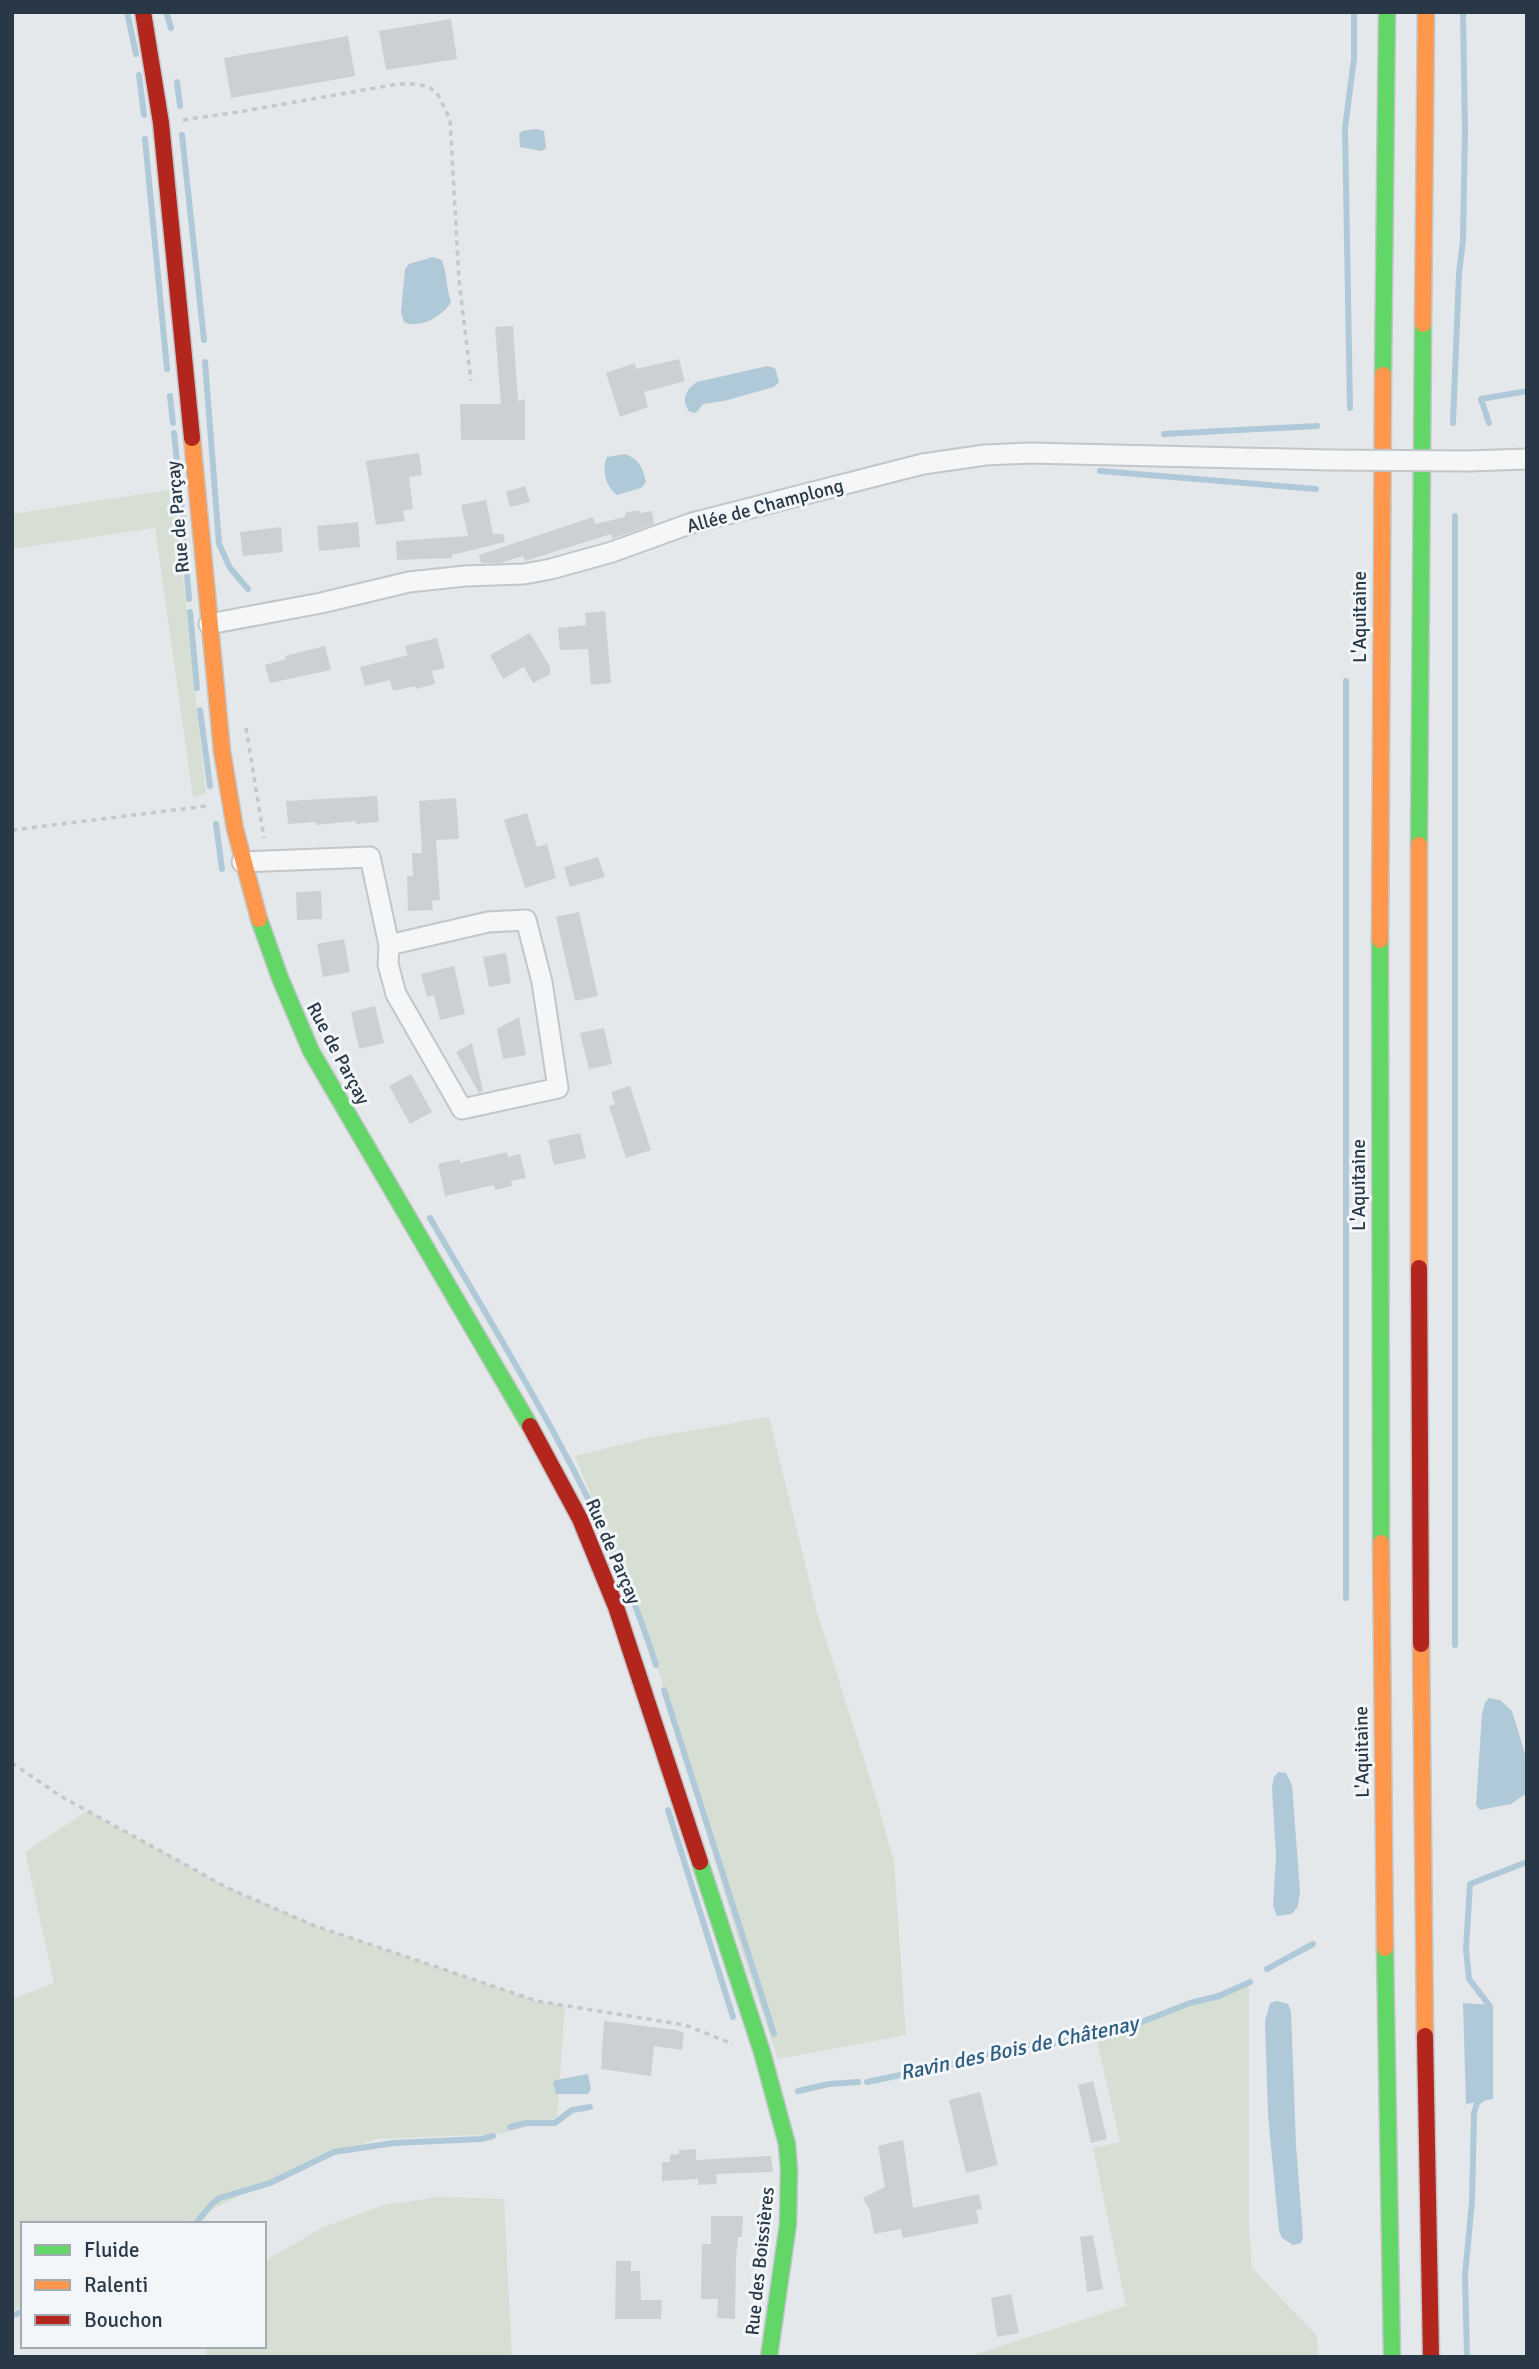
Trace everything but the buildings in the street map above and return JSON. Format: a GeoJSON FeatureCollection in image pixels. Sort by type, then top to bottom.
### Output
{"type":"FeatureCollection","features":[{"type":"Feature","properties":{"kind":"main road","name":"Rue de Parçay"},"geometry":{"type":"LineString","coordinates":[[143,12],[161,122],[209,624],[230,803],[251,898],[275,970],[311,1051],[544,1450],[593,1549],[616,1607],[772,2087]]}},
{"type":"Feature","properties":{"kind":"main road","name":"L'Aquitaine"},"geometry":{"type":"LineString","coordinates":[[1387,12],[1379,762],[1379,1251],[1382,1791],[1392,2357]]}},
{"type":"Feature","properties":{"kind":"main road"},"geometry":{"type":"LineString","coordinates":[[1426,12],[1418,748],[1418,1237],[1421,1752],[1431,2357]]}},
{"type":"Feature","properties":{"kind":"main road","name":"Rue des Boissières"},"geometry":{"type":"LineString","coordinates":[[769,2357],[789,2198],[787,2144],[772,2087]]}},
{"type":"Feature","properties":{"kind":"street","name":"Allée de Champlong"},"geometry":{"type":"LineString","coordinates":[[209,624],[321,603],[409,582],[551,569],[612,552],[692,523],[956,458],[1030,453],[1329,460],[1527,459]]}},
{"type":"Feature","properties":{"kind":"street"},"geometry":{"type":"LineString","coordinates":[[242,862],[370,857],[389,945],[388,964],[396,994],[463,1109],[558,1088],[542,982],[526,920],[488,922],[389,945]]}},
{"type":"Feature","properties":{"kind":"path"},"geometry":{"type":"LineString","coordinates":[[161,122],[244,111],[398,84],[429,87],[437,93],[450,119],[459,280],[471,381]]}},
{"type":"Feature","properties":{"kind":"path"},"geometry":{"type":"LineString","coordinates":[[245,727],[267,861]]}},
{"type":"Feature","properties":{"kind":"path"},"geometry":{"type":"LineString","coordinates":[[12,831],[230,803]]}},
{"type":"Feature","properties":{"kind":"path"},"geometry":{"type":"LineString","coordinates":[[12,1763],[62,1797],[228,1888],[313,1925],[537,2001],[685,2025],[733,2044]]}},
{"type":"Feature","properties":{"kind":"shaded area"},"geometry":{"type":"Polygon","coordinates":[[[174,489],[206,793],[193,798],[155,528],[12,549],[12,514],[174,489]]]}},
{"type":"Feature","properties":{"kind":"shaded area"},"geometry":{"type":"Polygon","coordinates":[[[769,1417],[817,1612],[894,1861],[906,2035],[778,2059],[739,1943],[650,1644],[575,1456],[647,1438],[769,1417]]]}},
{"type":"Feature","properties":{"kind":"shaded area"},"geometry":{"type":"Polygon","coordinates":[[[87,1811],[228,1888],[313,1925],[537,2001],[565,2006],[557,2118],[500,2134],[377,2139],[284,2173],[188,2222],[21,2222],[21,2307],[12,2311],[12,1999],[54,1983],[25,1852],[87,1811]]]}},
{"type":"Feature","properties":{"kind":"shaded area"},"geometry":{"type":"Polygon","coordinates":[[[1249,1981],[1249,2226],[1252,2268],[1317,2336],[1318,2357],[966,2357],[1126,2306],[1093,2148],[1120,2142],[1095,2033],[1133,2024],[1249,1981]]]}},
{"type":"Feature","properties":{"kind":"shaded area"},"geometry":{"type":"Polygon","coordinates":[[[439,2197],[504,2199],[512,2357],[207,2357],[205,2348],[266,2348],[266,2261],[321,2228],[383,2205],[439,2197]]]}},
{"type":"Feature","properties":{"kind":"water"},"geometry":{"type":"Polygon","coordinates":[[[536,129],[544,131],[546,148],[541,151],[520,147],[519,134],[536,129]]]}},
{"type":"Feature","properties":{"kind":"water"},"geometry":{"type":"Polygon","coordinates":[[[433,257],[442,260],[451,302],[443,312],[424,323],[404,322],[401,312],[405,269],[409,264],[433,257]]]}},
{"type":"Feature","properties":{"kind":"water"},"geometry":{"type":"Polygon","coordinates":[[[767,366],[775,368],[779,382],[774,387],[703,404],[696,413],[690,412],[685,404],[690,388],[697,382],[767,366]]]}},
{"type":"Feature","properties":{"kind":"water"},"geometry":{"type":"Polygon","coordinates":[[[625,454],[640,465],[646,482],[641,488],[617,495],[607,483],[605,462],[607,457],[625,454]]]}},
{"type":"Feature","properties":{"kind":"water"},"geometry":{"type":"Polygon","coordinates":[[[1489,1698],[1500,1700],[1512,1711],[1527,1760],[1527,1793],[1511,1804],[1480,1810],[1476,1805],[1482,1714],[1489,1698]]]}},
{"type":"Feature","properties":{"kind":"water"},"geometry":{"type":"Polygon","coordinates":[[[1278,1772],[1286,1773],[1292,1785],[1300,1891],[1298,1906],[1292,1914],[1277,1916],[1273,1906],[1276,1856],[1272,1788],[1278,1772]]]}},
{"type":"Feature","properties":{"kind":"water"},"geometry":{"type":"Polygon","coordinates":[[[1277,2001],[1288,2004],[1291,2011],[1296,2145],[1303,2237],[1301,2243],[1293,2245],[1282,2238],[1279,2231],[1268,2115],[1265,2021],[1270,2003],[1277,2001]]]}},
{"type":"Feature","properties":{"kind":"water"},"geometry":{"type":"Polygon","coordinates":[[[1463,2003],[1493,2005],[1493,2099],[1466,2104],[1463,2003]]]}},
{"type":"Feature","properties":{"kind":"water"},"geometry":{"type":"Polygon","coordinates":[[[588,2074],[591,2089],[588,2094],[556,2094],[553,2083],[556,2080],[588,2074]]]}},
{"type":"Feature","properties":{"kind":"waterway"},"geometry":{"type":"LineString","coordinates":[[127,12],[136,54]]}},
{"type":"Feature","properties":{"kind":"waterway"},"geometry":{"type":"LineString","coordinates":[[166,12],[171,28]]}},
{"type":"Feature","properties":{"kind":"waterway"},"geometry":{"type":"LineString","coordinates":[[1350,408],[1345,128],[1354,59],[1354,12]]}},
{"type":"Feature","properties":{"kind":"waterway"},"geometry":{"type":"LineString","coordinates":[[1453,423],[1459,273],[1463,240],[1463,12]]}},
{"type":"Feature","properties":{"kind":"waterway"},"geometry":{"type":"LineString","coordinates":[[139,75],[144,115]]}},
{"type":"Feature","properties":{"kind":"waterway"},"geometry":{"type":"LineString","coordinates":[[177,82],[180,106]]}},
{"type":"Feature","properties":{"kind":"waterway"},"geometry":{"type":"LineString","coordinates":[[182,135],[204,340]]}},
{"type":"Feature","properties":{"kind":"waterway"},"geometry":{"type":"LineString","coordinates":[[145,139],[167,369]]}},
{"type":"Feature","properties":{"kind":"waterway"},"geometry":{"type":"LineString","coordinates":[[205,362],[219,544],[230,568],[248,589]]}},
{"type":"Feature","properties":{"kind":"waterway"},"geometry":{"type":"LineString","coordinates":[[1489,423],[1481,399],[1527,391]]}},
{"type":"Feature","properties":{"kind":"waterway"},"geometry":{"type":"LineString","coordinates":[[170,396],[173,423]]}},
{"type":"Feature","properties":{"kind":"waterway"},"geometry":{"type":"LineString","coordinates":[[1164,434],[1317,426]]}},
{"type":"Feature","properties":{"kind":"waterway"},"geometry":{"type":"LineString","coordinates":[[174,433],[184,557]]}},
{"type":"Feature","properties":{"kind":"waterway"},"geometry":{"type":"LineString","coordinates":[[1100,471],[1316,489]]}},
{"type":"Feature","properties":{"kind":"waterway"},"geometry":{"type":"LineString","coordinates":[[1455,516],[1455,1645]]}},
{"type":"Feature","properties":{"kind":"waterway"},"geometry":{"type":"LineString","coordinates":[[187,574],[189,599]]}},
{"type":"Feature","properties":{"kind":"waterway"},"geometry":{"type":"LineString","coordinates":[[190,612],[197,688]]}},
{"type":"Feature","properties":{"kind":"waterway"},"geometry":{"type":"LineString","coordinates":[[1346,681],[1346,1598]]}},
{"type":"Feature","properties":{"kind":"waterway"},"geometry":{"type":"LineString","coordinates":[[200,710],[210,786]]}},
{"type":"Feature","properties":{"kind":"waterway"},"geometry":{"type":"LineString","coordinates":[[216,824],[222,869]]}},
{"type":"Feature","properties":{"kind":"waterway"},"geometry":{"type":"LineString","coordinates":[[430,1218],[525,1381],[584,1491],[611,1548],[656,1665]]}},
{"type":"Feature","properties":{"kind":"waterway"},"geometry":{"type":"LineString","coordinates":[[664,1690],[774,2034]]}},
{"type":"Feature","properties":{"kind":"waterway"},"geometry":{"type":"LineString","coordinates":[[668,1810],[733,2017]]}},
{"type":"Feature","properties":{"kind":"waterway"},"geometry":{"type":"LineString","coordinates":[[1488,2010],[1489,2005],[1469,1979],[1466,1949],[1470,1884],[1527,1862]]}},
{"type":"Feature","properties":{"kind":"waterway","name":"Ravin des Bois de Châtenay"},"geometry":{"type":"LineString","coordinates":[[1267,1969],[1313,1944]]}},
{"type":"Feature","properties":{"kind":"waterway","name":"Ravin des Bois de Châtenay"},"geometry":{"type":"LineString","coordinates":[[867,2082],[972,2060],[1005,2048],[1047,2045],[1126,2028],[1190,2003],[1219,1996],[1250,1982]]}},
{"type":"Feature","properties":{"kind":"waterway","name":"Ravin des Bois de Châtenay"},"geometry":{"type":"LineString","coordinates":[[798,2091],[829,2084],[858,2082]]}},
{"type":"Feature","properties":{"kind":"waterway"},"geometry":{"type":"LineString","coordinates":[[1467,2357],[1465,2275],[1472,2202],[1474,2113],[1477,2103],[1484,2097]]}},
{"type":"Feature","properties":{"kind":"waterway","name":"Ravin des Bois de Châtenay"},"geometry":{"type":"LineString","coordinates":[[510,2127],[526,2123],[555,2123],[572,2110],[590,2107]]}},
{"type":"Feature","properties":{"kind":"waterway","name":"Ravin des Bois de Châtenay"},"geometry":{"type":"LineString","coordinates":[[197,2222],[220,2198],[270,2183],[334,2152],[394,2143],[481,2139],[493,2136]]}},
{"type":"Feature","properties":{"kind":"waterway","name":"Ravin des Bois de Châtenay"},"geometry":{"type":"LineString","coordinates":[[12,2316],[21,2312]]}},
{"type":"Feature","properties":{"kind":"traffic: fast"},"geometry":{"type":"LineString","coordinates":[[1383,375],[1387,12]]}},
{"type":"Feature","properties":{"kind":"traffic: fast"},"geometry":{"type":"LineString","coordinates":[[1419,845],[1423,324]]}},
{"type":"Feature","properties":{"kind":"traffic: fast"},"geometry":{"type":"LineString","coordinates":[[259,919],[311,1051],[530,1426]]}},
{"type":"Feature","properties":{"kind":"traffic: fast"},"geometry":{"type":"LineString","coordinates":[[1380,940],[1381,1543]]}},
{"type":"Feature","properties":{"kind":"traffic: fast"},"geometry":{"type":"LineString","coordinates":[[700,1862],[762,2052],[787,2144],[788,2224],[769,2357]]}},
{"type":"Feature","properties":{"kind":"traffic: fast"},"geometry":{"type":"LineString","coordinates":[[1385,1948],[1392,2357]]}},
{"type":"Feature","properties":{"kind":"traffic: slow"},"geometry":{"type":"LineString","coordinates":[[1423,324],[1426,12]]}},
{"type":"Feature","properties":{"kind":"traffic: slow"},"geometry":{"type":"LineString","coordinates":[[1380,940],[1383,375]]}},
{"type":"Feature","properties":{"kind":"traffic: slow"},"geometry":{"type":"LineString","coordinates":[[192,438],[222,751],[235,829],[259,919]]}},
{"type":"Feature","properties":{"kind":"traffic: slow"},"geometry":{"type":"LineString","coordinates":[[1419,845],[1419,1268]]}},
{"type":"Feature","properties":{"kind":"traffic: slow"},"geometry":{"type":"LineString","coordinates":[[1381,1543],[1385,1948]]}},
{"type":"Feature","properties":{"kind":"traffic: slow"},"geometry":{"type":"LineString","coordinates":[[1421,1644],[1425,2036]]}},
{"type":"Feature","properties":{"kind":"traffic: jam"},"geometry":{"type":"LineString","coordinates":[[143,12],[161,123],[192,438]]}},
{"type":"Feature","properties":{"kind":"traffic: jam"},"geometry":{"type":"LineString","coordinates":[[1419,1268],[1421,1644]]}},
{"type":"Feature","properties":{"kind":"traffic: jam"},"geometry":{"type":"LineString","coordinates":[[530,1426],[580,1519],[616,1607],[700,1862]]}},
{"type":"Feature","properties":{"kind":"traffic: jam"},"geometry":{"type":"LineString","coordinates":[[1425,2036],[1431,2357]]}}]}
